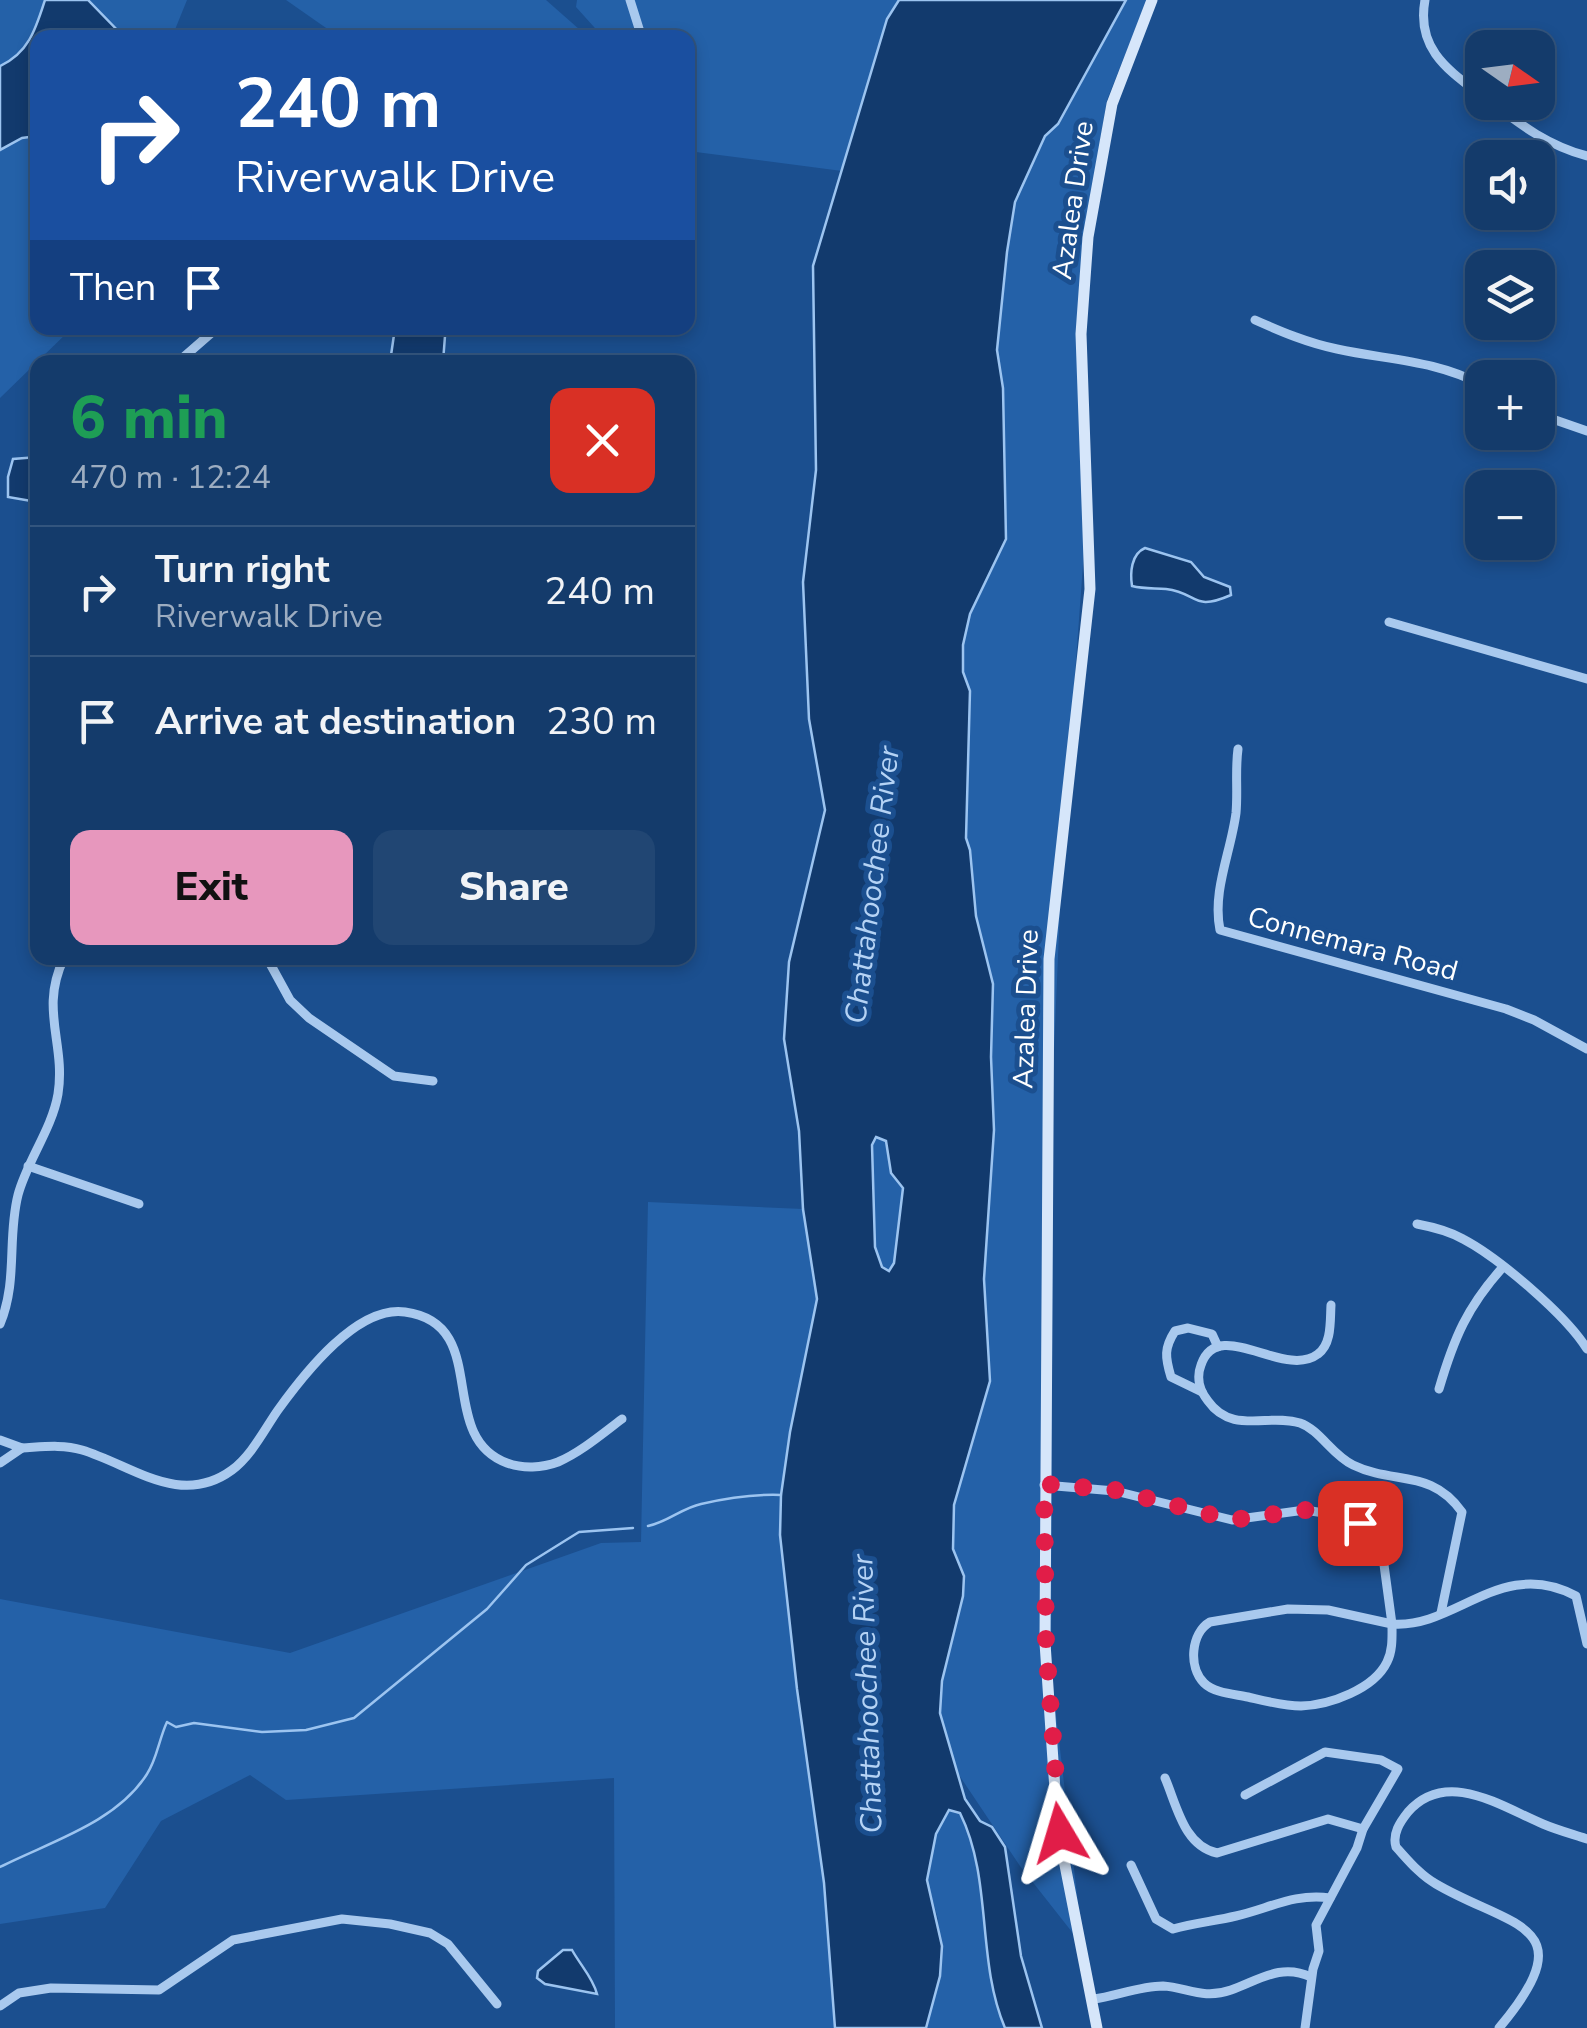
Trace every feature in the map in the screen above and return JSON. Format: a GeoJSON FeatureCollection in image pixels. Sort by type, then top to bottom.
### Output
{"type":"FeatureCollection","features":[{"type":"Feature","properties":{"kind":"street"},"geometry":{"type":"LineString","coordinates":[[630,0],[639,30]]}},
{"type":"Feature","properties":{"kind":"street","name":"Azalea Drive"},"geometry":{"type":"LineString","coordinates":[[1098,2028],[1055,1790],[1046,1644],[1049,959],[1090,589],[1081,334],[1088,238],[1106,126],[1123,68],[1152,0]]}},
{"type":"Feature","properties":{"kind":"street"},"geometry":{"type":"LineString","coordinates":[[1425,0],[1423,27],[1435,58],[1465,82]]}},
{"type":"Feature","properties":{"kind":"street"},"geometry":{"type":"LineString","coordinates":[[1514,120],[1532,134],[1587,156]]}},
{"type":"Feature","properties":{"kind":"street"},"geometry":{"type":"LineString","coordinates":[[1255,320],[1301,340],[1440,367],[1465,378]]}},
{"type":"Feature","properties":{"kind":"street"},"geometry":{"type":"LineString","coordinates":[[186,355],[209,335]]}},
{"type":"Feature","properties":{"kind":"street"},"geometry":{"type":"LineString","coordinates":[[1555,420],[1587,430]]}},
{"type":"Feature","properties":{"kind":"street"},"geometry":{"type":"LineString","coordinates":[[1388,622],[1587,678]]}},
{"type":"Feature","properties":{"kind":"street","name":"Connemara Road"},"geometry":{"type":"LineString","coordinates":[[1238,749],[1237,808],[1230,854],[1218,891],[1220,930],[1506,1008],[1587,1049]]}},
{"type":"Feature","properties":{"kind":"street"},"geometry":{"type":"LineString","coordinates":[[0,1324],[10,1295],[14,1213],[28,1166],[57,1099],[58,1059],[51,1007],[61,965]]}},
{"type":"Feature","properties":{"kind":"street"},"geometry":{"type":"LineString","coordinates":[[271,965],[290,1000],[309,1018],[394,1076],[433,1081]]}},
{"type":"Feature","properties":{"kind":"street"},"geometry":{"type":"LineString","coordinates":[[28,1166],[139,1204]]}},
{"type":"Feature","properties":{"kind":"street"},"geometry":{"type":"LineString","coordinates":[[1418,1224],[1459,1237],[1502,1267],[1568,1324],[1587,1349]]}},
{"type":"Feature","properties":{"kind":"street"},"geometry":{"type":"LineString","coordinates":[[1439,1390],[1462,1320],[1502,1267]]}},
{"type":"Feature","properties":{"kind":"street"},"geometry":{"type":"LineString","coordinates":[[1202,1392],[1200,1366],[1218,1347],[1233,1345],[1289,1362],[1310,1359],[1322,1352],[1328,1342],[1331,1305]]}},
{"type":"Feature","properties":{"kind":"street"},"geometry":{"type":"LineString","coordinates":[[0,1440],[22,1448],[77,1448],[169,1485],[190,1486],[214,1480],[243,1460],[281,1406],[346,1332],[369,1316],[392,1310],[424,1318],[439,1326],[448,1338],[460,1361],[474,1437],[500,1460],[527,1467],[555,1463],[622,1419]]}},
{"type":"Feature","properties":{"kind":"street"},"geometry":{"type":"LineString","coordinates":[[1218,1347],[1212,1334],[1188,1328],[1176,1330],[1164,1356],[1171,1376],[1202,1392],[1212,1406],[1236,1420],[1293,1421],[1307,1425],[1329,1449],[1355,1466],[1410,1479],[1449,1494],[1462,1512],[1441,1613]]}},
{"type":"Feature","properties":{"kind":"street"},"geometry":{"type":"LineString","coordinates":[[0,1463],[22,1448]]}},
{"type":"Feature","properties":{"kind":"street"},"geometry":{"type":"LineString","coordinates":[[1044,1484],[1115,1490],[1232,1520],[1304,1510],[1348,1517],[1368,1529],[1382,1550],[1392,1624],[1392,1648],[1378,1676],[1365,1686],[1322,1702],[1297,1706],[1214,1689],[1204,1684],[1197,1673],[1196,1635],[1210,1622],[1262,1612],[1308,1608],[1392,1624],[1414,1626],[1498,1587],[1562,1588],[1576,1596],[1587,1644]]}},
{"type":"Feature","properties":{"kind":"street"},"geometry":{"type":"LineString","coordinates":[[1245,1795],[1325,1752],[1381,1760],[1398,1770],[1363,1829],[1358,1848],[1316,1926],[1319,1951],[1311,1978],[1306,2028]]}},
{"type":"Feature","properties":{"kind":"street"},"geometry":{"type":"LineString","coordinates":[[1164,1778],[1192,1840],[1203,1850],[1217,1853],[1328,1819],[1363,1829]]}},
{"type":"Feature","properties":{"kind":"street"},"geometry":{"type":"LineString","coordinates":[[1539,1931],[1504,1911],[1433,1882],[1396,1847],[1399,1826],[1422,1801],[1454,1792],[1495,1800],[1541,1824],[1587,1839]]}},
{"type":"Feature","properties":{"kind":"street"},"geometry":{"type":"LineString","coordinates":[[1131,1864],[1156,1919],[1173,1929],[1239,1915],[1291,1898],[1330,1898]]}},
{"type":"Feature","properties":{"kind":"street"},"geometry":{"type":"LineString","coordinates":[[0,2006],[19,1993],[51,1988],[159,1990],[233,1940],[342,1919],[430,1933],[448,1944],[498,2004]]}},
{"type":"Feature","properties":{"kind":"street"},"geometry":{"type":"LineString","coordinates":[[1094,1999],[1164,1986],[1193,1994],[1228,1992],[1281,1970],[1311,1978]]}},
{"type":"Feature","properties":{"kind":"street"},"geometry":{"type":"LineString","coordinates":[[1499,2028],[1524,2008],[1542,1985]]}},
{"type":"Feature","properties":{"kind":"shaded area"},"geometry":{"type":"Polygon","coordinates":[[[0,0],[187,0],[175,30],[30,30],[30,335],[65,335],[44,355],[30,355],[30,369],[0,398],[0,0]]]}},
{"type":"Feature","properties":{"kind":"shaded area"},"geometry":{"type":"Polygon","coordinates":[[[286,0],[546,0],[580,30],[329,30],[286,0]]]}},
{"type":"Feature","properties":{"kind":"shaded area"},"geometry":{"type":"Polygon","coordinates":[[[577,0],[899,0],[887,19],[842,171],[695,152],[695,30],[597,30],[576,7],[577,0]]]}},
{"type":"Feature","properties":{"kind":"shaded area"},"geometry":{"type":"Polygon","coordinates":[[[1126,0],[1147,0],[1107,100],[1085,229],[1084,551],[1063,838],[1053,1075],[1051,1672],[1083,1946],[1020,1866],[955,1769],[940,1713],[942,1681],[963,1596],[964,1576],[953,1549],[954,1505],[990,1381],[984,1279],[994,1130],[993,984],[976,916],[966,838],[970,691],[963,672],[963,645],[970,614],[1006,539],[1003,388],[997,350],[1015,202],[1045,136],[1058,124],[1126,0]]]}},
{"type":"Feature","properties":{"kind":"shaded area"},"geometry":{"type":"Polygon","coordinates":[[[876,1137],[886,1141],[891,1173],[903,1188],[894,1264],[889,1271],[882,1267],[875,1247],[872,1145],[876,1137]]]}},
{"type":"Feature","properties":{"kind":"shaded area"},"geometry":{"type":"Polygon","coordinates":[[[648,1202],[803,1209],[817,1299],[790,1432],[780,1535],[824,1883],[835,2028],[615,2028],[614,1778],[286,1800],[250,1775],[161,1821],[105,1908],[0,1924],[0,1599],[290,1653],[601,1543],[641,1542],[648,1202]]]}},
{"type":"Feature","properties":{"kind":"shaded area"},"geometry":{"type":"Polygon","coordinates":[[[949,1809],[960,1812],[977,1865],[990,1975],[1005,2028],[926,2028],[940,1976],[938,1919],[927,1880],[936,1834],[949,1809]]]}},
{"type":"Feature","properties":{"kind":"water"},"geometry":{"type":"Polygon","coordinates":[[[45,0],[88,0],[117,30],[34,30],[45,0]]]}},
{"type":"Feature","properties":{"kind":"water","name":"Chattahoochee River"},"geometry":{"type":"Polygon","coordinates":[[[899,0],[1126,0],[1058,124],[1045,136],[1015,202],[997,350],[1003,388],[1006,539],[970,614],[963,645],[963,672],[970,691],[966,838],[976,916],[993,984],[994,1130],[984,1279],[990,1381],[954,1505],[953,1549],[964,1576],[963,1596],[942,1681],[940,1713],[965,1799],[1005,1847],[1021,1956],[1042,2028],[1005,2028],[990,1975],[977,1865],[960,1813],[949,1810],[936,1834],[927,1880],[942,1946],[940,1976],[926,2028],[835,2028],[824,1883],[780,1535],[790,1432],[817,1299],[803,1209],[799,1131],[784,1039],[789,962],[825,810],[809,719],[803,582],[816,470],[813,266],[887,19],[899,0]],[[876,1137],[872,1145],[875,1247],[882,1267],[889,1271],[894,1263],[903,1188],[891,1173],[886,1141],[876,1137]]]}},
{"type":"Feature","properties":{"kind":"water"},"geometry":{"type":"Polygon","coordinates":[[[30,38],[30,137],[0,150],[0,66],[25,47],[30,38]]]}},
{"type":"Feature","properties":{"kind":"water"},"geometry":{"type":"Polygon","coordinates":[[[394,335],[445,336],[444,355],[391,355],[394,335]]]}},
{"type":"Feature","properties":{"kind":"water"},"geometry":{"type":"Polygon","coordinates":[[[30,458],[30,501],[8,497],[13,459],[30,458]]]}},
{"type":"Feature","properties":{"kind":"water"},"geometry":{"type":"Polygon","coordinates":[[[1145,548],[1191,562],[1204,577],[1230,587],[1231,595],[1202,602],[1177,591],[1132,586],[1134,559],[1145,548]]]}},
{"type":"Feature","properties":{"kind":"water"},"geometry":{"type":"Polygon","coordinates":[[[563,1950],[572,1950],[597,1994],[545,1984],[537,1978],[538,1971],[563,1950]]]}},
{"type":"Feature","properties":{"kind":"waterway"},"geometry":{"type":"LineString","coordinates":[[648,1526],[701,1504],[781,1495]]}},
{"type":"Feature","properties":{"kind":"waterway"},"geometry":{"type":"LineString","coordinates":[[0,1867],[80,1830],[118,1806],[147,1774],[167,1722],[176,1727],[194,1723],[262,1732],[306,1730],[354,1718],[487,1609],[526,1565],[579,1532],[633,1528]]}},
{"type":"Feature","properties":{"kind":"route"},"geometry":{"type":"LineString","coordinates":[[1060,1833],[1046,1644],[1044,1484],[1115,1490],[1232,1520],[1304,1510],[1325,1511],[1360,1523]]}}]}
